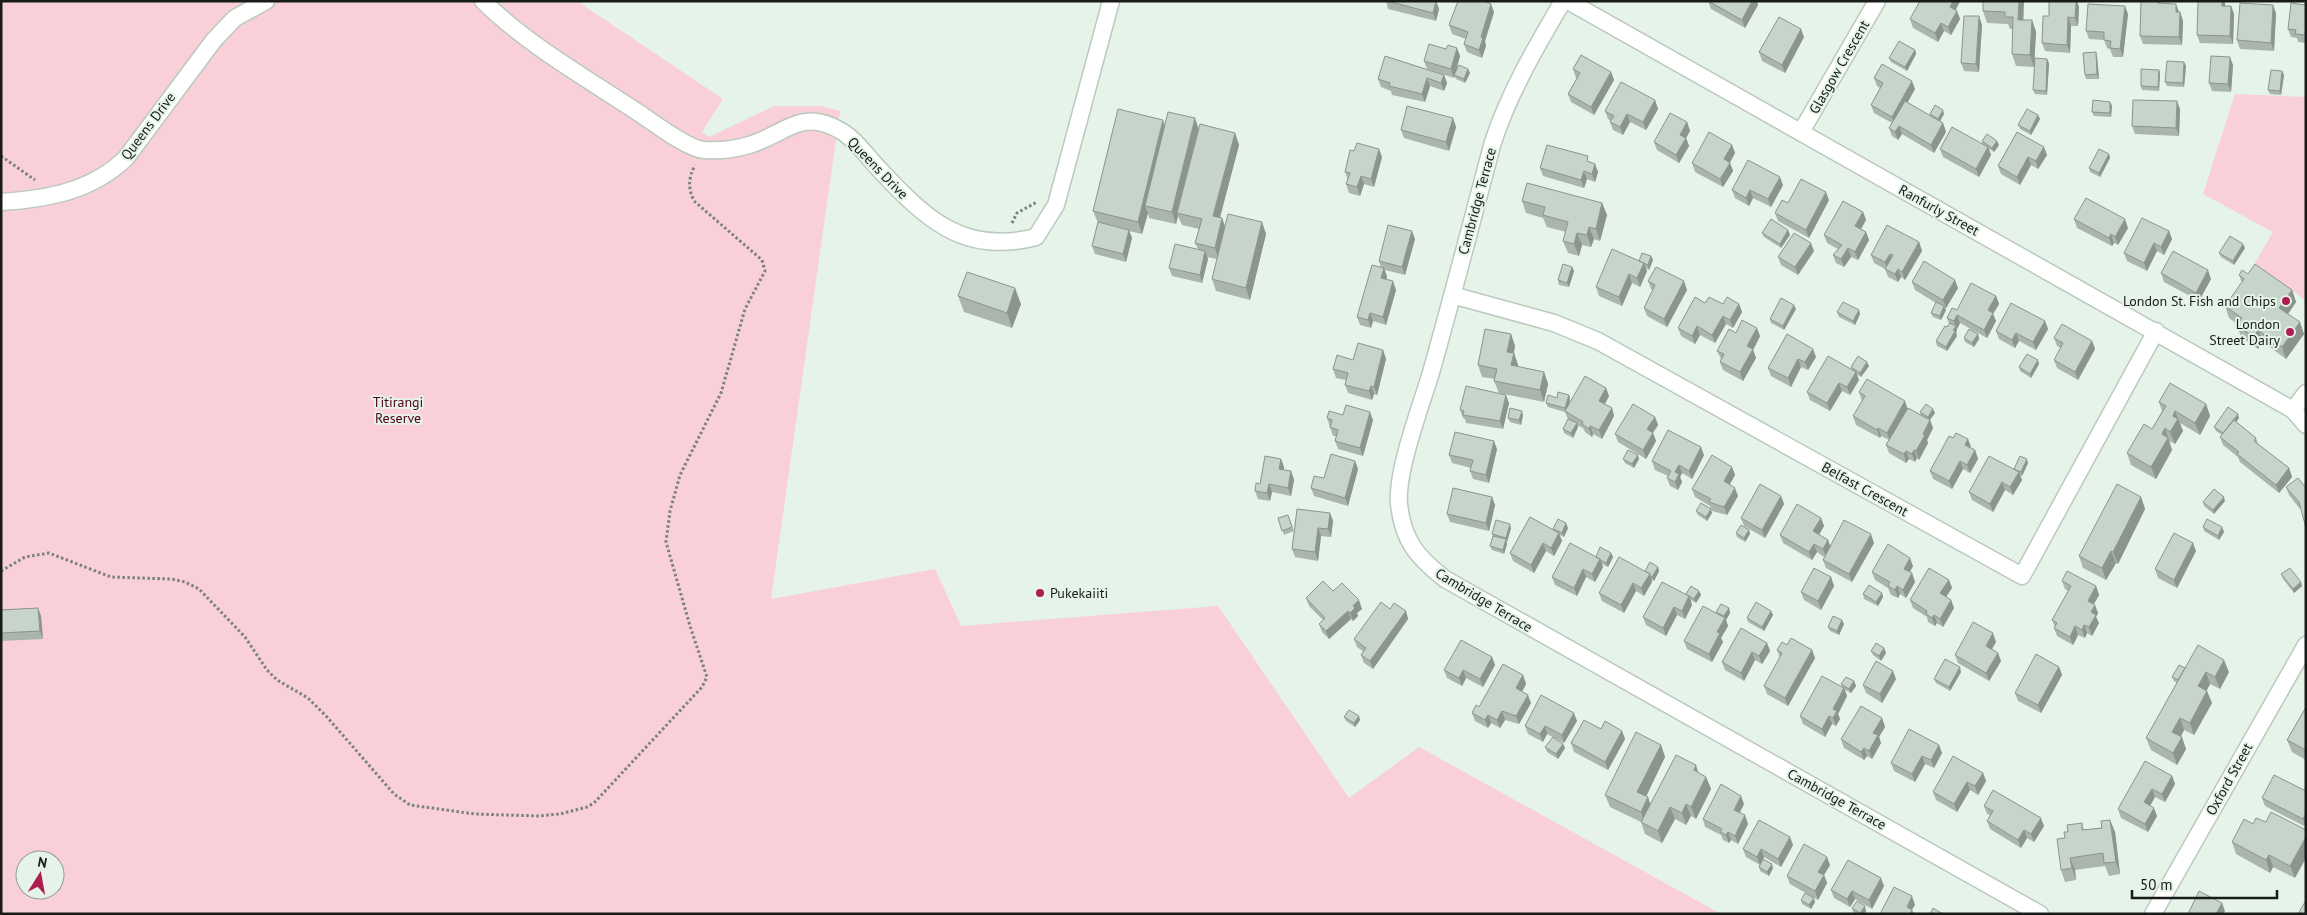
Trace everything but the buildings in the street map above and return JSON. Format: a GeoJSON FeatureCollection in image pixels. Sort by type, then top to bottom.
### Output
{"type":"FeatureCollection","features":[{"type":"Feature","properties":{"kind":"street","name":"Queens Drive"},"geometry":{"type":"LineString","coordinates":[[1,202],[42,198],[59,194],[90,184],[114,170],[126,158],[214,40],[235,18],[266,1]]}},
{"type":"Feature","properties":{"kind":"street"},"geometry":{"type":"LineString","coordinates":[[483,1],[505,22],[558,60],[678,138],[703,150]]}},
{"type":"Feature","properties":{"kind":"street","name":"Queens Drive"},"geometry":{"type":"LineString","coordinates":[[703,150],[750,145],[799,123],[817,122],[842,131],[926,216],[962,236],[997,243],[1014,243],[1036,237],[1056,205],[1112,1]]}},
{"type":"Feature","properties":{"kind":"street","name":"Cambridge Terrace"},"geometry":{"type":"LineString","coordinates":[[1563,1],[1517,81],[1503,110],[1493,142],[1402,472],[1400,495],[1403,526],[1410,544],[1422,560],[1445,579],[2040,914]]}},
{"type":"Feature","properties":{"kind":"street","name":"Ranfurly Street"},"geometry":{"type":"LineString","coordinates":[[1568,1],[2294,410],[2306,425]]}},
{"type":"Feature","properties":{"kind":"street","name":"Glasgow Crescent"},"geometry":{"type":"LineString","coordinates":[[1801,132],[1877,1]]}},
{"type":"Feature","properties":{"kind":"street","name":"Belfast Crescent"},"geometry":{"type":"LineString","coordinates":[[1452,295],[1554,323],[1598,341],[2022,576],[2156,331]]}},
{"type":"Feature","properties":{"kind":"street"},"geometry":{"type":"LineString","coordinates":[[2294,410],[2306,393]]}},
{"type":"Feature","properties":{"kind":"street","name":"Oxford Street"},"geometry":{"type":"LineString","coordinates":[[2153,914],[2306,645]]}},
{"type":"Feature","properties":{"kind":"path"},"geometry":{"type":"LineString","coordinates":[[1,572],[25,557],[49,553],[111,577],[171,580],[184,582],[199,590],[245,637],[267,670],[277,680],[308,698],[394,794],[410,805],[475,814],[539,816],[560,814],[587,807],[594,803],[692,697],[707,677],[666,542],[670,511],[680,475],[721,393],[745,309],[764,271],[762,260],[694,202],[690,192],[689,181],[703,150]]}},
{"type":"Feature","properties":{"kind":"path"},"geometry":{"type":"LineString","coordinates":[[1,156],[49,190],[59,194]]}},
{"type":"Feature","properties":{"kind":"path"},"geometry":{"type":"LineString","coordinates":[[1010,232],[1017,213],[1037,202],[1040,193]]}},
{"type":"Feature","properties":{"kind":"green space","name":"Titirangi Reserve"},"geometry":{"type":"Polygon","coordinates":[[[1,1],[577,1],[723,99],[702,132],[709,137],[774,106],[821,106],[840,111],[771,599],[935,569],[961,626],[1218,606],[1349,798],[1419,747],[1721,914],[1,914],[1,1]]]}},
{"type":"Feature","properties":{"kind":"green space"},"geometry":{"type":"Polygon","coordinates":[[[2235,94],[2306,97],[2306,301],[2255,263],[2273,232],[2203,194],[2235,94]]]}},
{"type":"Feature","properties":{"kind":"place","name":"London St. Fish and Chips"},"geometry":{"type":"Point","coordinates":[2286,301]}},
{"type":"Feature","properties":{"kind":"place","name":"London Street Dairy"},"geometry":{"type":"Point","coordinates":[2290,332]}},
{"type":"Feature","properties":{"kind":"place","name":"Pukekaiiti"},"geometry":{"type":"Point","coordinates":[1040,593]}}]}
